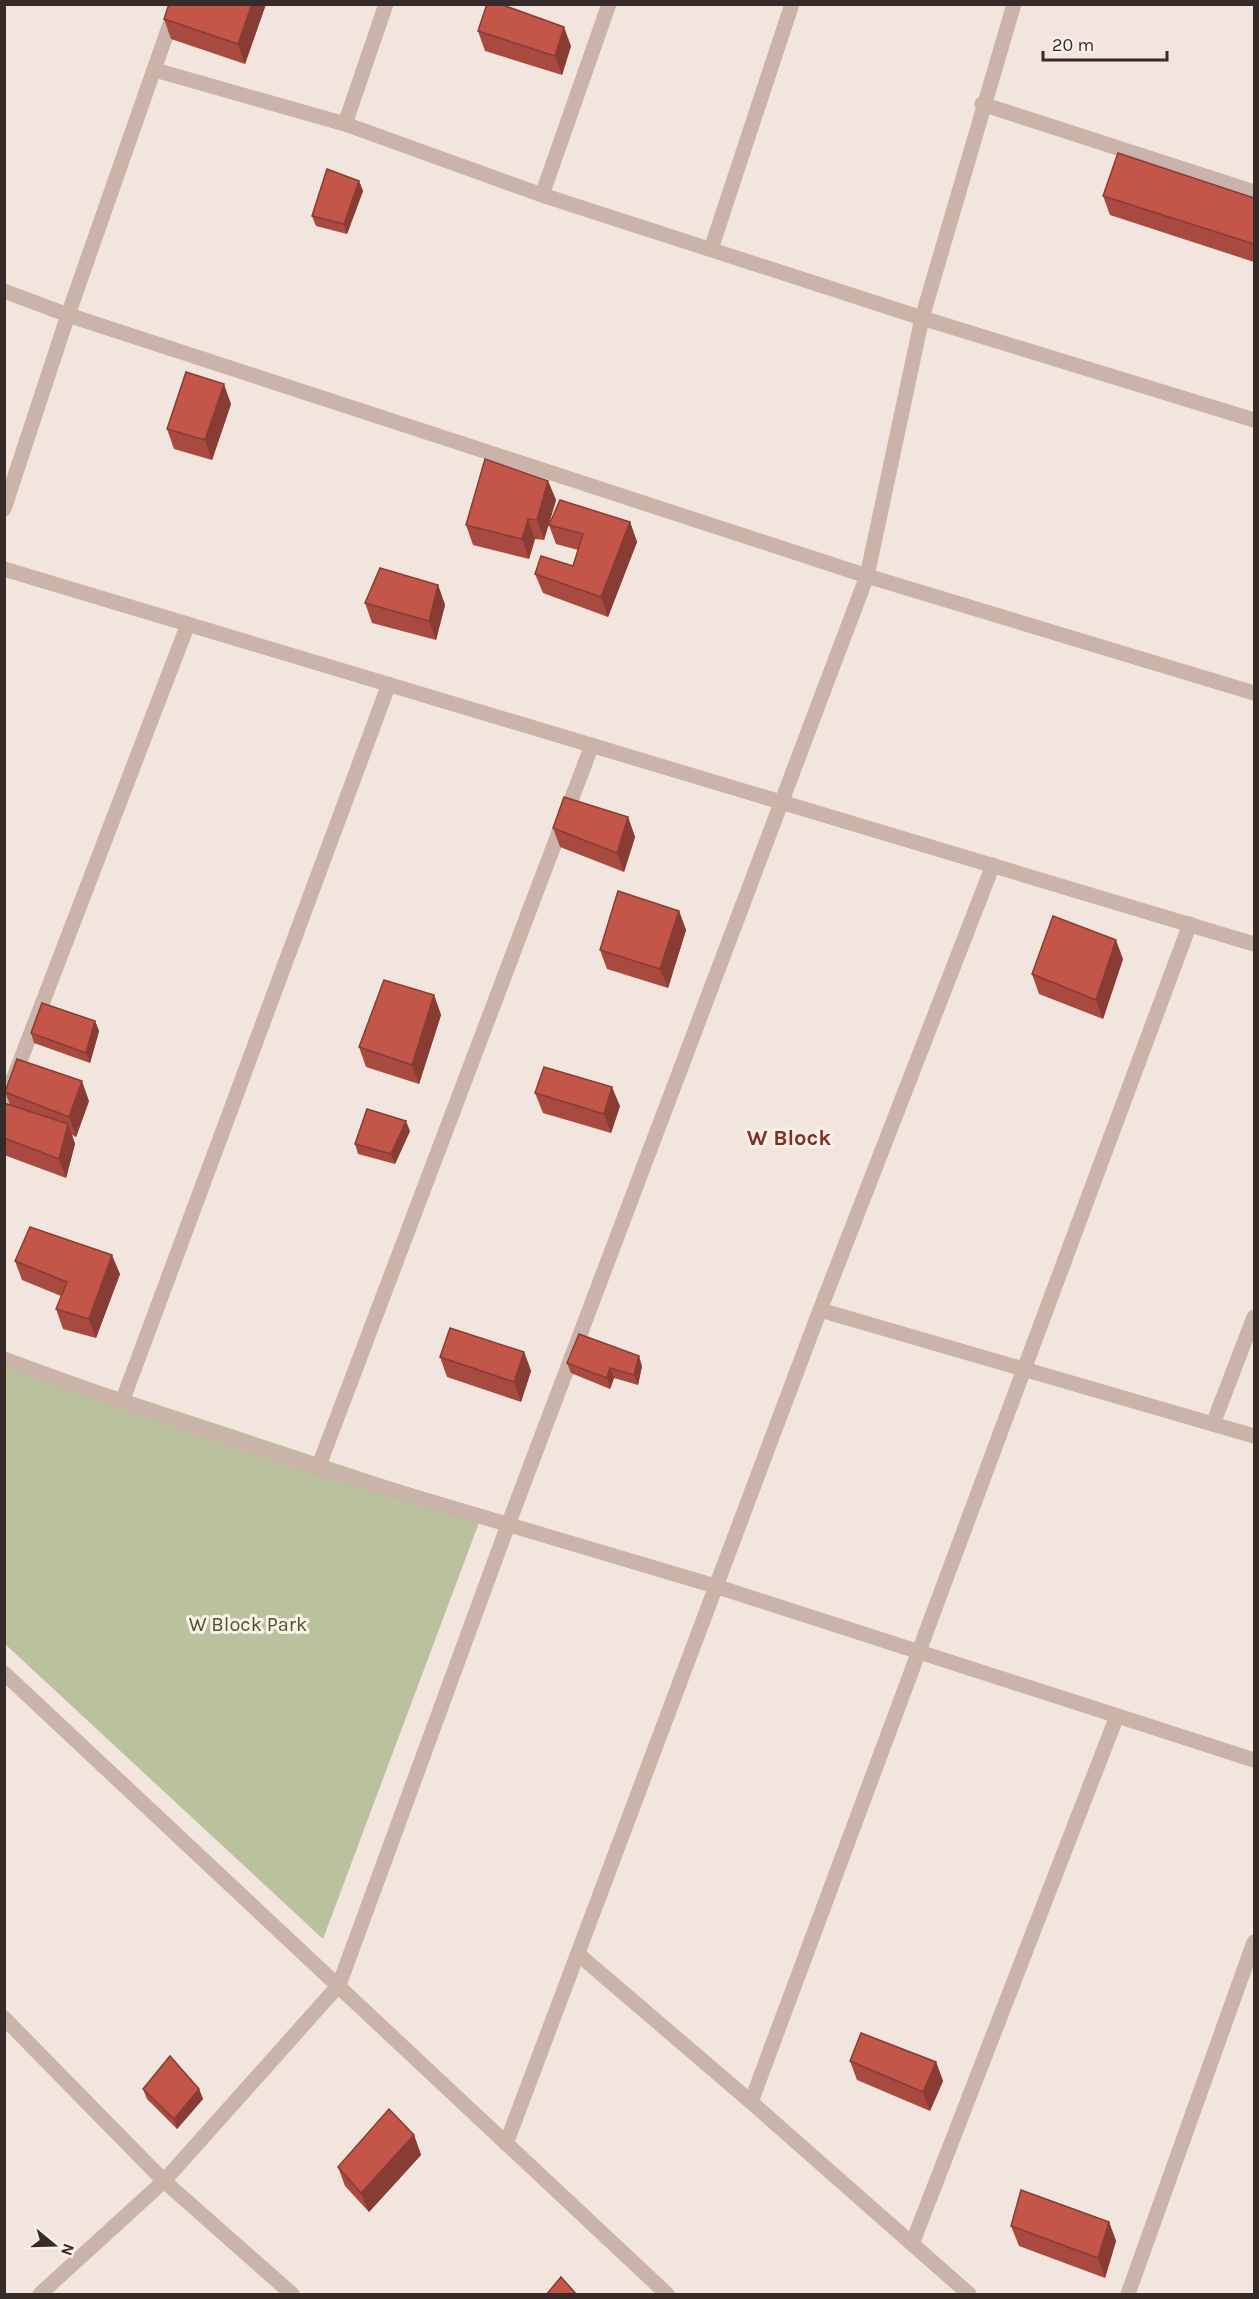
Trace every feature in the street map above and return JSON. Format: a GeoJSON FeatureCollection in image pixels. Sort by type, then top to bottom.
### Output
{"type":"FeatureCollection","features":[{"type":"Feature","properties":{"kind":"street"},"geometry":{"type":"LineString","coordinates":[[4,509],[68,315],[177,4]]}},
{"type":"Feature","properties":{"kind":"street"},"geometry":{"type":"LineString","coordinates":[[345,124],[386,4]]}},
{"type":"Feature","properties":{"kind":"street"},"geometry":{"type":"LineString","coordinates":[[542,195],[609,4]]}},
{"type":"Feature","properties":{"kind":"street"},"geometry":{"type":"LineString","coordinates":[[711,249],[792,4]]}},
{"type":"Feature","properties":{"kind":"street"},"geometry":{"type":"LineString","coordinates":[[40,2295],[164,2181],[339,1985],[508,1525],[867,576],[922,318],[982,104],[1014,4]]}},
{"type":"Feature","properties":{"kind":"street"},"geometry":{"type":"LineString","coordinates":[[155,70],[345,124],[542,195],[922,318],[1254,420]]}},
{"type":"Feature","properties":{"kind":"street"},"geometry":{"type":"LineString","coordinates":[[982,104],[1254,192]]}},
{"type":"Feature","properties":{"kind":"street"},"geometry":{"type":"LineString","coordinates":[[4,291],[68,315],[867,576],[1254,693]]}},
{"type":"Feature","properties":{"kind":"street"},"geometry":{"type":"LineString","coordinates":[[4,569],[1254,944]]}},
{"type":"Feature","properties":{"kind":"street"},"geometry":{"type":"LineString","coordinates":[[4,1103],[188,624]]}},
{"type":"Feature","properties":{"kind":"street"},"geometry":{"type":"LineString","coordinates":[[122,1402],[389,684]]}},
{"type":"Feature","properties":{"kind":"street"},"geometry":{"type":"LineString","coordinates":[[318,1468],[592,745]]}},
{"type":"Feature","properties":{"kind":"street"},"geometry":{"type":"LineString","coordinates":[[506,2144],[819,1310],[993,865]]}},
{"type":"Feature","properties":{"kind":"street"},"geometry":{"type":"LineString","coordinates":[[751,2102],[1190,924]]}},
{"type":"Feature","properties":{"kind":"street"},"geometry":{"type":"LineString","coordinates":[[819,1310],[1254,1436]]}},
{"type":"Feature","properties":{"kind":"street"},"geometry":{"type":"LineString","coordinates":[[1214,1424],[1254,1317]]}},
{"type":"Feature","properties":{"kind":"street"},"geometry":{"type":"LineString","coordinates":[[4,1359],[122,1402],[318,1468],[715,1586],[1254,1761]]}},
{"type":"Feature","properties":{"kind":"street"},"geometry":{"type":"LineString","coordinates":[[4,1673],[667,2295]]}},
{"type":"Feature","properties":{"kind":"street"},"geometry":{"type":"LineString","coordinates":[[912,2244],[1117,1716]]}},
{"type":"Feature","properties":{"kind":"street"},"geometry":{"type":"LineString","coordinates":[[1128,2295],[1254,1941]]}},
{"type":"Feature","properties":{"kind":"street"},"geometry":{"type":"LineString","coordinates":[[578,1954],[751,2102],[969,2295]]}},
{"type":"Feature","properties":{"kind":"street"},"geometry":{"type":"LineString","coordinates":[[4,2018],[164,2181],[292,2295]]}},
{"type":"Feature","properties":{"kind":"green space","name":"W Block Park"},"geometry":{"type":"Polygon","coordinates":[[[4,1354],[483,1512],[323,1939],[5,1644],[4,1354]]]}},
{"type":"Feature","properties":{"kind":"building"},"geometry":{"type":"Polygon","coordinates":[[[169,4],[252,4],[238,44],[164,19],[169,4]]]}},
{"type":"Feature","properties":{"kind":"building"},"geometry":{"type":"Polygon","coordinates":[[[487,4],[500,4],[564,27],[555,56],[478,31],[487,4]]]}},
{"type":"Feature","properties":{"kind":"building"},"geometry":{"type":"Polygon","coordinates":[[[1118,153],[1254,198],[1254,244],[1103,196],[1118,153]]]}},
{"type":"Feature","properties":{"kind":"building"},"geometry":{"type":"Polygon","coordinates":[[[327,169],[359,181],[344,224],[312,216],[327,169]]]}},
{"type":"Feature","properties":{"kind":"building"},"geometry":{"type":"Polygon","coordinates":[[[186,372],[224,384],[205,440],[167,429],[186,372]]]}},
{"type":"Feature","properties":{"kind":"building"},"geometry":{"type":"Polygon","coordinates":[[[485,459],[548,481],[537,520],[528,519],[522,539],[466,525],[485,459]]]}},
{"type":"Feature","properties":{"kind":"building"},"geometry":{"type":"Polygon","coordinates":[[[560,500],[630,522],[601,597],[535,574],[541,556],[573,566],[583,534],[549,525],[560,500]]]}},
{"type":"Feature","properties":{"kind":"building"},"geometry":{"type":"Polygon","coordinates":[[[380,568],[438,585],[429,621],[365,603],[380,568]]]}},
{"type":"Feature","properties":{"kind":"building"},"geometry":{"type":"Polygon","coordinates":[[[564,797],[628,817],[617,853],[553,828],[564,797]]]}},
{"type":"Feature","properties":{"kind":"building"},"geometry":{"type":"Polygon","coordinates":[[[618,891],[679,911],[660,969],[600,950],[618,891]]]}},
{"type":"Feature","properties":{"kind":"building"},"geometry":{"type":"Polygon","coordinates":[[[1053,916],[1116,940],[1096,1000],[1032,974],[1053,916]]]}},
{"type":"Feature","properties":{"kind":"building"},"geometry":{"type":"Polygon","coordinates":[[[384,980],[434,995],[412,1065],[359,1047],[384,980]]]}},
{"type":"Feature","properties":{"kind":"building"},"geometry":{"type":"Polygon","coordinates":[[[42,1003],[95,1021],[86,1053],[31,1033],[42,1003]]]}},
{"type":"Feature","properties":{"kind":"building"},"geometry":{"type":"Polygon","coordinates":[[[17,1059],[82,1081],[69,1117],[5,1092],[17,1059]]]}},
{"type":"Feature","properties":{"kind":"building"},"geometry":{"type":"Polygon","coordinates":[[[544,1067],[612,1087],[604,1114],[535,1093],[544,1067]]]}},
{"type":"Feature","properties":{"kind":"building"},"geometry":{"type":"Polygon","coordinates":[[[4,1103],[68,1124],[59,1159],[4,1138],[4,1103]]]}},
{"type":"Feature","properties":{"kind":"building"},"geometry":{"type":"Polygon","coordinates":[[[367,1109],[406,1121],[391,1154],[355,1144],[367,1109]]]}},
{"type":"Feature","properties":{"kind":"building"},"geometry":{"type":"Polygon","coordinates":[[[30,1227],[112,1255],[89,1319],[56,1309],[67,1282],[15,1261],[30,1227]]]}},
{"type":"Feature","properties":{"kind":"building"},"geometry":{"type":"Polygon","coordinates":[[[450,1328],[524,1352],[514,1382],[440,1357],[450,1328]]]}},
{"type":"Feature","properties":{"kind":"building"},"geometry":{"type":"Polygon","coordinates":[[[579,1334],[639,1356],[634,1375],[610,1368],[607,1378],[567,1363],[579,1334]]]}},
{"type":"Feature","properties":{"kind":"building"},"geometry":{"type":"Polygon","coordinates":[[[861,2033],[936,2062],[923,2092],[850,2061],[861,2033]]]}},
{"type":"Feature","properties":{"kind":"building"},"geometry":{"type":"Polygon","coordinates":[[[170,2056],[199,2089],[174,2119],[143,2089],[170,2056]]]}},
{"type":"Feature","properties":{"kind":"building"},"geometry":{"type":"Polygon","coordinates":[[[389,2109],[414,2135],[361,2193],[338,2167],[389,2109]]]}},
{"type":"Feature","properties":{"kind":"building"},"geometry":{"type":"Polygon","coordinates":[[[1021,2190],[1109,2222],[1098,2258],[1011,2226],[1021,2190]]]}},
{"type":"Feature","properties":{"kind":"building"},"geometry":{"type":"Polygon","coordinates":[[[561,2277],[577,2295],[546,2295],[561,2277]]]}},
{"type":"Feature","properties":{"kind":"district","name":"W Block"},"geometry":{"type":"Point","coordinates":[789,1138]}}]}
